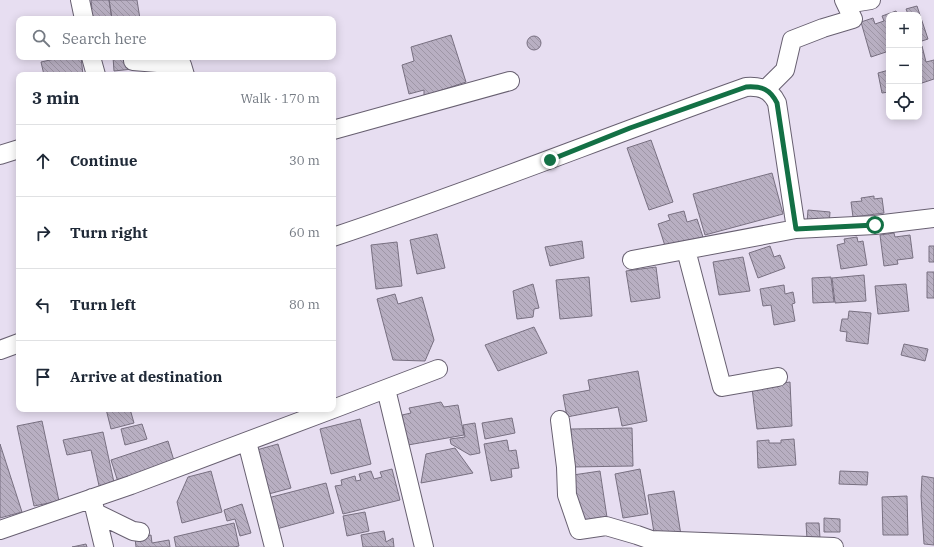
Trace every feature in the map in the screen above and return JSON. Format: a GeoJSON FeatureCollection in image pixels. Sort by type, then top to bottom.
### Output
{"type":"FeatureCollection","features":[{"type":"Feature","properties":{"kind":"street"},"geometry":{"type":"LineString","coordinates":[[80,0],[83,16]]}},
{"type":"Feature","properties":{"kind":"street"},"geometry":{"type":"LineString","coordinates":[[765,90],[785,70],[792,40],[823,28],[848,8],[871,0]]}},
{"type":"Feature","properties":{"kind":"street"},"geometry":{"type":"LineString","coordinates":[[92,60],[95,72]]}},
{"type":"Feature","properties":{"kind":"street"},"geometry":{"type":"LineString","coordinates":[[133,61],[182,65],[184,72]]}},
{"type":"Feature","properties":{"kind":"street"},"geometry":{"type":"LineString","coordinates":[[336,129],[510,81]]}},
{"type":"Feature","properties":{"kind":"street"},"geometry":{"type":"LineString","coordinates":[[336,236],[388,219],[543,163],[630,128],[746,87],[755,86],[773,95],[777,103],[796,229]]}},
{"type":"Feature","properties":{"kind":"street"},"geometry":{"type":"LineString","coordinates":[[0,154],[16,150]]}},
{"type":"Feature","properties":{"kind":"street"},"geometry":{"type":"LineString","coordinates":[[632,260],[796,229],[875,225],[934,218]]}},
{"type":"Feature","properties":{"kind":"street"},"geometry":{"type":"LineString","coordinates":[[686,250],[722,387],[778,377]]}},
{"type":"Feature","properties":{"kind":"street"},"geometry":{"type":"LineString","coordinates":[[0,350],[16,344]]}},
{"type":"Feature","properties":{"kind":"street"},"geometry":{"type":"LineString","coordinates":[[336,408],[438,369]]}},
{"type":"Feature","properties":{"kind":"street"},"geometry":{"type":"LineString","coordinates":[[386,389],[424,547]]}},
{"type":"Feature","properties":{"kind":"street"},"geometry":{"type":"LineString","coordinates":[[0,530],[94,506],[247,442],[325,412]]}},
{"type":"Feature","properties":{"kind":"street"},"geometry":{"type":"LineString","coordinates":[[560,420],[568,495],[579,530],[606,526],[637,535],[651,544],[834,547]]}},
{"type":"Feature","properties":{"kind":"street"},"geometry":{"type":"LineString","coordinates":[[247,442],[274,547]]}},
{"type":"Feature","properties":{"kind":"street"},"geometry":{"type":"LineString","coordinates":[[94,506],[133,531],[140,532]]}},
{"type":"Feature","properties":{"kind":"street"},"geometry":{"type":"LineString","coordinates":[[94,506],[104,547]]}},
{"type":"Feature","properties":{"kind":"building"},"geometry":{"type":"Polygon","coordinates":[[[91,0],[109,0],[112,16],[83,16],[82,11],[92,9],[91,0]]]}},
{"type":"Feature","properties":{"kind":"building"},"geometry":{"type":"Polygon","coordinates":[[[109,0],[137,0],[140,16],[112,16],[109,0]]]}},
{"type":"Feature","properties":{"kind":"building"},"geometry":{"type":"Polygon","coordinates":[[[917,6],[919,12],[907,12],[906,9],[917,6]]]}},
{"type":"Feature","properties":{"kind":"building"},"geometry":{"type":"Polygon","coordinates":[[[886,15],[886,52],[871,57],[861,22],[873,18],[875,24],[884,21],[882,16],[886,15]]]}},
{"type":"Feature","properties":{"kind":"building"},"geometry":{"type":"Polygon","coordinates":[[[922,21],[928,39],[922,41],[922,21]]]}},
{"type":"Feature","properties":{"kind":"building"},"geometry":{"type":"Polygon","coordinates":[[[451,35],[466,82],[424,96],[424,90],[409,94],[402,65],[414,61],[411,47],[451,35]]]}},
{"type":"Feature","properties":{"kind":"building"},"geometry":{"type":"Polygon","coordinates":[[[531,36],[537,36],[541,40],[541,46],[537,50],[531,50],[527,46],[527,40],[531,36]]]}},
{"type":"Feature","properties":{"kind":"building"},"geometry":{"type":"Polygon","coordinates":[[[922,46],[926,62],[934,60],[934,79],[922,83],[922,46]]]}},
{"type":"Feature","properties":{"kind":"building"},"geometry":{"type":"Polygon","coordinates":[[[50,60],[81,60],[83,72],[43,72],[41,62],[50,60]]]}},
{"type":"Feature","properties":{"kind":"building"},"geometry":{"type":"Polygon","coordinates":[[[113,60],[133,60],[133,69],[114,71],[113,60]]]}},
{"type":"Feature","properties":{"kind":"building"},"geometry":{"type":"Polygon","coordinates":[[[886,71],[886,92],[882,93],[878,73],[886,71]]]}},
{"type":"Feature","properties":{"kind":"building"},"geometry":{"type":"Polygon","coordinates":[[[651,140],[673,202],[649,210],[627,148],[651,140]]]}},
{"type":"Feature","properties":{"kind":"building"},"geometry":{"type":"Polygon","coordinates":[[[772,173],[783,214],[705,235],[693,194],[772,173]]]}},
{"type":"Feature","properties":{"kind":"building"},"geometry":{"type":"Polygon","coordinates":[[[874,196],[874,199],[882,198],[884,213],[853,217],[851,202],[862,201],[861,198],[874,196]]]}},
{"type":"Feature","properties":{"kind":"building"},"geometry":{"type":"Polygon","coordinates":[[[808,210],[830,212],[829,225],[807,223],[808,210]]]}},
{"type":"Feature","properties":{"kind":"building"},"geometry":{"type":"Polygon","coordinates":[[[684,211],[687,222],[697,219],[703,237],[666,249],[658,224],[670,220],[668,215],[684,211]]]}},
{"type":"Feature","properties":{"kind":"building"},"geometry":{"type":"Polygon","coordinates":[[[894,233],[895,237],[910,235],[913,258],[897,260],[898,264],[884,266],[880,235],[894,233]]]}},
{"type":"Feature","properties":{"kind":"building"},"geometry":{"type":"Polygon","coordinates":[[[437,234],[445,268],[417,274],[410,240],[437,234]]]}},
{"type":"Feature","properties":{"kind":"building"},"geometry":{"type":"Polygon","coordinates":[[[857,237],[858,242],[863,241],[867,265],[841,269],[837,245],[845,243],[844,239],[857,237]]]}},
{"type":"Feature","properties":{"kind":"building"},"geometry":{"type":"Polygon","coordinates":[[[582,241],[584,258],[550,266],[545,247],[582,241]]]}},
{"type":"Feature","properties":{"kind":"building"},"geometry":{"type":"Polygon","coordinates":[[[397,242],[402,286],[376,289],[371,245],[397,242]]]}},
{"type":"Feature","properties":{"kind":"building"},"geometry":{"type":"Polygon","coordinates":[[[770,246],[774,257],[780,255],[785,268],[758,278],[749,253],[770,246]]]}},
{"type":"Feature","properties":{"kind":"building"},"geometry":{"type":"Polygon","coordinates":[[[929,246],[934,246],[934,262],[929,262],[929,246]]]}},
{"type":"Feature","properties":{"kind":"building"},"geometry":{"type":"Polygon","coordinates":[[[743,257],[750,291],[719,295],[713,262],[743,257]]]}},
{"type":"Feature","properties":{"kind":"building"},"geometry":{"type":"Polygon","coordinates":[[[656,267],[660,298],[631,302],[626,271],[656,267]]]}},
{"type":"Feature","properties":{"kind":"building"},"geometry":{"type":"Polygon","coordinates":[[[927,272],[934,272],[934,298],[927,298],[927,272]]]}},
{"type":"Feature","properties":{"kind":"building"},"geometry":{"type":"Polygon","coordinates":[[[864,275],[866,301],[835,303],[832,278],[864,275]]]}},
{"type":"Feature","properties":{"kind":"building"},"geometry":{"type":"Polygon","coordinates":[[[589,277],[592,316],[560,319],[556,280],[589,277]]]}},
{"type":"Feature","properties":{"kind":"building"},"geometry":{"type":"Polygon","coordinates":[[[831,277],[834,302],[813,303],[812,278],[831,277]]]}},
{"type":"Feature","properties":{"kind":"building"},"geometry":{"type":"Polygon","coordinates":[[[533,284],[539,308],[534,309],[533,317],[517,319],[513,291],[533,284]]]}},
{"type":"Feature","properties":{"kind":"building"},"geometry":{"type":"Polygon","coordinates":[[[906,284],[909,311],[878,314],[875,286],[906,284]]]}},
{"type":"Feature","properties":{"kind":"building"},"geometry":{"type":"Polygon","coordinates":[[[784,285],[785,294],[793,292],[795,303],[792,304],[795,321],[774,325],[771,305],[763,306],[760,289],[784,285]]]}},
{"type":"Feature","properties":{"kind":"building"},"geometry":{"type":"Polygon","coordinates":[[[395,294],[398,304],[422,297],[434,340],[425,361],[393,360],[377,299],[395,294]]]}},
{"type":"Feature","properties":{"kind":"building"},"geometry":{"type":"Polygon","coordinates":[[[849,311],[871,313],[868,344],[846,341],[847,332],[840,331],[842,319],[848,319],[849,311]]]}},
{"type":"Feature","properties":{"kind":"building"},"geometry":{"type":"Polygon","coordinates":[[[534,327],[547,353],[498,371],[485,345],[534,327]]]}},
{"type":"Feature","properties":{"kind":"building"},"geometry":{"type":"Polygon","coordinates":[[[904,344],[928,349],[925,361],[901,355],[904,344]]]}},
{"type":"Feature","properties":{"kind":"building"},"geometry":{"type":"Polygon","coordinates":[[[638,371],[647,421],[622,426],[618,407],[567,417],[563,395],[590,390],[588,380],[638,371]]]}},
{"type":"Feature","properties":{"kind":"building"},"geometry":{"type":"Polygon","coordinates":[[[790,382],[792,426],[757,429],[752,388],[790,382]]]}},
{"type":"Feature","properties":{"kind":"building"},"geometry":{"type":"Polygon","coordinates":[[[441,402],[444,407],[458,405],[464,435],[408,445],[402,415],[411,413],[409,408],[441,402]]]}},
{"type":"Feature","properties":{"kind":"building"},"geometry":{"type":"Polygon","coordinates":[[[107,412],[131,412],[134,423],[111,429],[107,412]]]}},
{"type":"Feature","properties":{"kind":"building"},"geometry":{"type":"Polygon","coordinates":[[[512,418],[515,433],[485,439],[482,423],[512,418]]]}},
{"type":"Feature","properties":{"kind":"building"},"geometry":{"type":"Polygon","coordinates":[[[360,419],[371,464],[331,474],[320,429],[360,419]]]}},
{"type":"Feature","properties":{"kind":"building"},"geometry":{"type":"Polygon","coordinates":[[[42,421],[59,501],[34,506],[17,426],[42,421]]]}},
{"type":"Feature","properties":{"kind":"building"},"geometry":{"type":"Polygon","coordinates":[[[475,423],[480,453],[470,455],[451,444],[450,439],[465,437],[463,425],[475,423]]]}},
{"type":"Feature","properties":{"kind":"building"},"geometry":{"type":"Polygon","coordinates":[[[142,424],[147,439],[125,445],[121,429],[142,424]]]}},
{"type":"Feature","properties":{"kind":"building"},"geometry":{"type":"Polygon","coordinates":[[[632,428],[633,466],[572,467],[571,429],[632,428]]]}},
{"type":"Feature","properties":{"kind":"building"},"geometry":{"type":"Polygon","coordinates":[[[103,432],[115,487],[100,490],[91,450],[67,455],[63,440],[103,432]]]}},
{"type":"Feature","properties":{"kind":"building"},"geometry":{"type":"Polygon","coordinates":[[[794,439],[796,465],[758,468],[757,441],[769,440],[769,443],[781,443],[781,440],[794,439]]]}},
{"type":"Feature","properties":{"kind":"building"},"geometry":{"type":"Polygon","coordinates":[[[507,440],[509,451],[516,450],[519,468],[511,469],[512,477],[491,481],[484,444],[507,440]]]}},
{"type":"Feature","properties":{"kind":"building"},"geometry":{"type":"Polygon","coordinates":[[[168,441],[175,464],[118,482],[111,460],[168,441]]]}},
{"type":"Feature","properties":{"kind":"building"},"geometry":{"type":"Polygon","coordinates":[[[0,444],[22,512],[0,518],[0,444]]]}},
{"type":"Feature","properties":{"kind":"building"},"geometry":{"type":"Polygon","coordinates":[[[278,444],[291,488],[265,495],[253,451],[278,444]]]}},
{"type":"Feature","properties":{"kind":"building"},"geometry":{"type":"Polygon","coordinates":[[[455,448],[473,473],[421,483],[426,454],[455,448]]]}},
{"type":"Feature","properties":{"kind":"building"},"geometry":{"type":"Polygon","coordinates":[[[392,469],[400,500],[343,514],[335,486],[342,485],[341,480],[355,476],[356,481],[361,480],[359,474],[371,471],[374,479],[382,477],[380,472],[392,469]]]}},
{"type":"Feature","properties":{"kind":"building"},"geometry":{"type":"Polygon","coordinates":[[[640,469],[648,514],[623,518],[615,474],[640,469]]]}},
{"type":"Feature","properties":{"kind":"building"},"geometry":{"type":"Polygon","coordinates":[[[211,471],[222,512],[182,523],[177,502],[188,477],[211,471]]]}},
{"type":"Feature","properties":{"kind":"building"},"geometry":{"type":"Polygon","coordinates":[[[600,471],[608,524],[580,528],[573,475],[600,471]]]}},
{"type":"Feature","properties":{"kind":"building"},"geometry":{"type":"Polygon","coordinates":[[[840,471],[868,472],[867,485],[839,484],[840,471]]]}},
{"type":"Feature","properties":{"kind":"building"},"geometry":{"type":"Polygon","coordinates":[[[922,476],[934,478],[934,545],[924,544],[921,496],[922,476]]]}},
{"type":"Feature","properties":{"kind":"building"},"geometry":{"type":"Polygon","coordinates":[[[326,483],[334,513],[273,530],[264,499],[326,483]]]}},
{"type":"Feature","properties":{"kind":"building"},"geometry":{"type":"Polygon","coordinates":[[[674,491],[681,535],[655,539],[648,495],[674,491]]]}},
{"type":"Feature","properties":{"kind":"building"},"geometry":{"type":"Polygon","coordinates":[[[907,496],[908,535],[883,535],[882,497],[907,496]]]}},
{"type":"Feature","properties":{"kind":"building"},"geometry":{"type":"Polygon","coordinates":[[[242,504],[251,533],[240,536],[235,519],[227,521],[224,510],[242,504]]]}},
{"type":"Feature","properties":{"kind":"building"},"geometry":{"type":"Polygon","coordinates":[[[365,512],[369,531],[347,536],[343,516],[365,512]]]}},
{"type":"Feature","properties":{"kind":"building"},"geometry":{"type":"Polygon","coordinates":[[[824,518],[840,519],[840,532],[824,532],[824,518]]]}},
{"type":"Feature","properties":{"kind":"building"},"geometry":{"type":"Polygon","coordinates":[[[234,523],[239,546],[176,547],[174,537],[234,523]]]}},
{"type":"Feature","properties":{"kind":"building"},"geometry":{"type":"Polygon","coordinates":[[[806,523],[819,523],[820,538],[807,539],[806,523]]]}},
{"type":"Feature","properties":{"kind":"building"},"geometry":{"type":"Polygon","coordinates":[[[384,531],[386,542],[393,538],[394,547],[363,547],[361,535],[384,531]]]}},
{"type":"Feature","properties":{"kind":"building"},"geometry":{"type":"Polygon","coordinates":[[[151,535],[152,543],[169,540],[170,547],[136,547],[135,538],[151,535]]]}},
{"type":"Feature","properties":{"kind":"building"},"geometry":{"type":"Polygon","coordinates":[[[86,544],[87,547],[72,547],[86,544]]]}},
{"type":"Feature","properties":{"kind":"route"},"geometry":{"type":"LineString","coordinates":[[550,160],[630,128],[746,87],[755,86],[762,88],[773,95],[777,103],[796,229],[875,225]]}}]}
